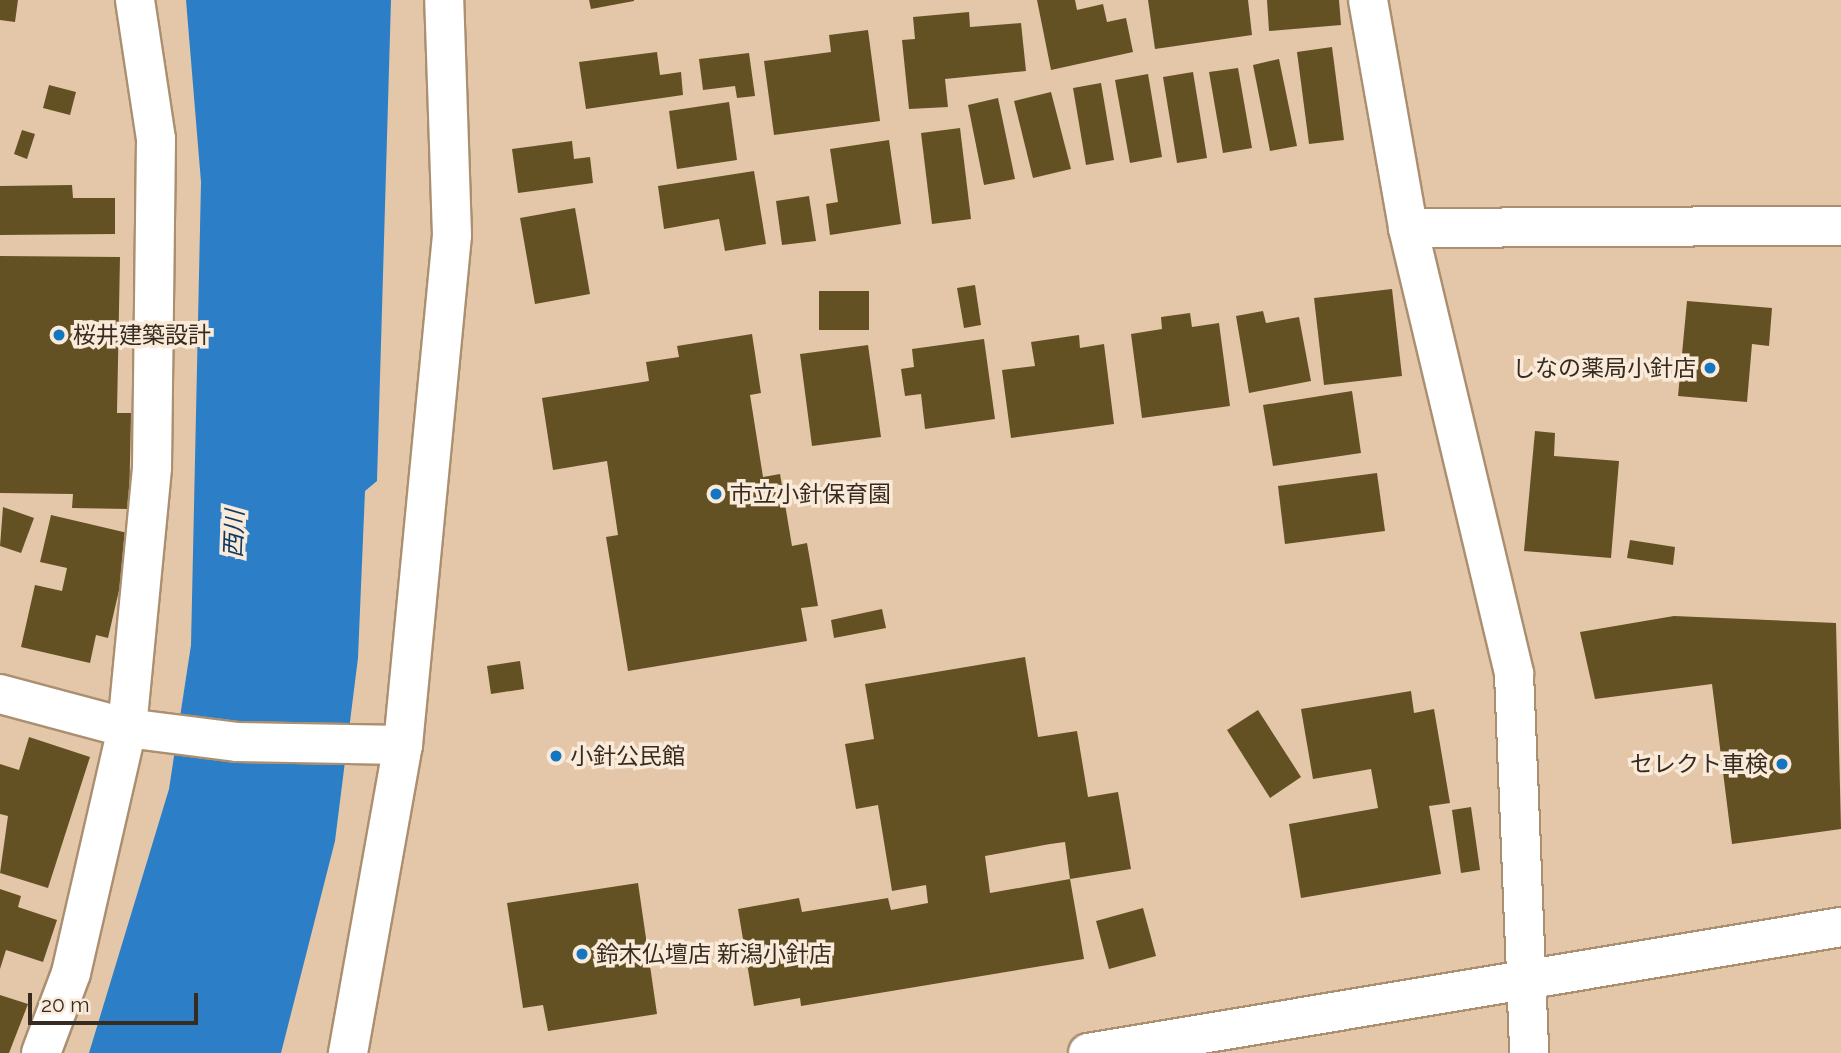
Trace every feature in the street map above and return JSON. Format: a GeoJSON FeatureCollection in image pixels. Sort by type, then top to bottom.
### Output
{"type":"FeatureCollection","features":[{"type":"Feature","properties":{"kind":"street"},"geometry":{"type":"LineString","coordinates":[[41,1053],[71,973],[127,728],[152,467],[156,139],[135,0]]}},
{"type":"Feature","properties":{"kind":"street"},"geometry":{"type":"LineString","coordinates":[[348,1053],[452,235],[444,0]]}},
{"type":"Feature","properties":{"kind":"street"},"geometry":{"type":"LineString","coordinates":[[1367,0],[1408,228],[1514,674],[1529,1053]]}},
{"type":"Feature","properties":{"kind":"street"},"geometry":{"type":"LineString","coordinates":[[1408,228],[1841,226]]}},
{"type":"Feature","properties":{"kind":"street"},"geometry":{"type":"LineString","coordinates":[[0,694],[127,728],[238,742],[387,744]]}},
{"type":"Feature","properties":{"kind":"street"},"geometry":{"type":"LineString","coordinates":[[1088,1053],[1525,982],[1841,926]]}},
{"type":"Feature","properties":{"kind":"water","name":"西川"},"geometry":{"type":"Polygon","coordinates":[[[186,0],[391,0],[377,481],[365,491],[358,658],[335,841],[281,1053],[89,1053],[169,789],[191,645],[201,182],[186,0]]]}},
{"type":"Feature","properties":{"kind":"building"},"geometry":{"type":"Polygon","coordinates":[[[0,0],[18,0],[15,22],[0,20],[0,0]]]}},
{"type":"Feature","properties":{"kind":"building"},"geometry":{"type":"Polygon","coordinates":[[[589,0],[634,0],[634,1],[591,9],[589,0]]]}},
{"type":"Feature","properties":{"kind":"building"},"geometry":{"type":"Polygon","coordinates":[[[1037,0],[1075,0],[1077,10],[1103,4],[1107,22],[1126,18],[1133,52],[1051,70],[1037,0]]]}},
{"type":"Feature","properties":{"kind":"building"},"geometry":{"type":"Polygon","coordinates":[[[1148,0],[1248,0],[1252,35],[1155,49],[1148,0]]]}},
{"type":"Feature","properties":{"kind":"building"},"geometry":{"type":"Polygon","coordinates":[[[1267,0],[1339,0],[1341,25],[1269,31],[1267,0]]]}},
{"type":"Feature","properties":{"kind":"building"},"geometry":{"type":"Polygon","coordinates":[[[969,12],[970,27],[1021,23],[1026,71],[945,79],[948,107],[909,109],[902,40],[915,39],[913,17],[969,12]]]}},
{"type":"Feature","properties":{"kind":"building"},"geometry":{"type":"Polygon","coordinates":[[[868,30],[880,121],[774,135],[764,61],[831,52],[829,35],[868,30]]]}},
{"type":"Feature","properties":{"kind":"building"},"geometry":{"type":"Polygon","coordinates":[[[1332,47],[1344,140],[1309,144],[1297,52],[1332,47]]]}},
{"type":"Feature","properties":{"kind":"building"},"geometry":{"type":"Polygon","coordinates":[[[657,52],[660,75],[681,72],[683,95],[586,109],[579,62],[657,52]]]}},
{"type":"Feature","properties":{"kind":"building"},"geometry":{"type":"Polygon","coordinates":[[[749,53],[755,96],[737,98],[735,86],[703,90],[699,59],[749,53]]]}},
{"type":"Feature","properties":{"kind":"building"},"geometry":{"type":"Polygon","coordinates":[[[1279,59],[1297,146],[1270,151],[1253,65],[1279,59]]]}},
{"type":"Feature","properties":{"kind":"building"},"geometry":{"type":"Polygon","coordinates":[[[1238,68],[1252,148],[1223,153],[1209,72],[1238,68]]]}},
{"type":"Feature","properties":{"kind":"building"},"geometry":{"type":"Polygon","coordinates":[[[1193,72],[1207,158],[1177,163],[1163,77],[1193,72]]]}},
{"type":"Feature","properties":{"kind":"building"},"geometry":{"type":"Polygon","coordinates":[[[1148,74],[1162,157],[1130,163],[1115,80],[1148,74]]]}},
{"type":"Feature","properties":{"kind":"building"},"geometry":{"type":"Polygon","coordinates":[[[1101,83],[1114,160],[1086,165],[1073,88],[1101,83]]]}},
{"type":"Feature","properties":{"kind":"building"},"geometry":{"type":"Polygon","coordinates":[[[49,85],[76,92],[70,115],[43,108],[49,85]]]}},
{"type":"Feature","properties":{"kind":"building"},"geometry":{"type":"Polygon","coordinates":[[[1051,92],[1071,169],[1033,178],[1014,101],[1051,92]]]}},
{"type":"Feature","properties":{"kind":"building"},"geometry":{"type":"Polygon","coordinates":[[[998,98],[1015,179],[984,185],[968,105],[998,98]]]}},
{"type":"Feature","properties":{"kind":"building"},"geometry":{"type":"Polygon","coordinates":[[[729,102],[737,160],[677,169],[669,111],[729,102]]]}},
{"type":"Feature","properties":{"kind":"building"},"geometry":{"type":"Polygon","coordinates":[[[960,128],[971,219],[932,224],[921,133],[960,128]]]}},
{"type":"Feature","properties":{"kind":"building"},"geometry":{"type":"Polygon","coordinates":[[[22,130],[35,134],[27,159],[14,154],[22,130]]]}},
{"type":"Feature","properties":{"kind":"building"},"geometry":{"type":"Polygon","coordinates":[[[889,140],[901,224],[830,235],[826,204],[838,202],[830,149],[889,140]]]}},
{"type":"Feature","properties":{"kind":"building"},"geometry":{"type":"Polygon","coordinates":[[[572,141],[574,159],[590,157],[593,183],[518,193],[512,149],[572,141]]]}},
{"type":"Feature","properties":{"kind":"building"},"geometry":{"type":"Polygon","coordinates":[[[754,171],[766,244],[725,251],[719,219],[664,229],[658,186],[754,171]]]}},
{"type":"Feature","properties":{"kind":"building"},"geometry":{"type":"Polygon","coordinates":[[[72,185],[73,198],[115,198],[115,234],[0,235],[0,186],[72,185]]]}},
{"type":"Feature","properties":{"kind":"building"},"geometry":{"type":"Polygon","coordinates":[[[809,196],[816,241],[782,245],[776,201],[809,196]]]}},
{"type":"Feature","properties":{"kind":"building"},"geometry":{"type":"Polygon","coordinates":[[[575,208],[590,294],[535,304],[520,218],[575,208]]]}},
{"type":"Feature","properties":{"kind":"building","name":"桜井建築設計"},"geometry":{"type":"Polygon","coordinates":[[[0,256],[120,257],[117,413],[131,413],[129,509],[72,508],[73,494],[0,493],[0,256]]]}},
{"type":"Feature","properties":{"kind":"building"},"geometry":{"type":"Polygon","coordinates":[[[975,285],[981,325],[964,328],[957,288],[975,285]]]}},
{"type":"Feature","properties":{"kind":"building"},"geometry":{"type":"Polygon","coordinates":[[[1392,289],[1402,376],[1324,385],[1314,298],[1392,289]]]}},
{"type":"Feature","properties":{"kind":"building"},"geometry":{"type":"Polygon","coordinates":[[[819,291],[869,291],[869,330],[819,330],[819,291]]]}},
{"type":"Feature","properties":{"kind":"building"},"geometry":{"type":"Polygon","coordinates":[[[1687,301],[1772,308],[1769,346],[1752,344],[1747,402],[1678,396],[1687,301]]]}},
{"type":"Feature","properties":{"kind":"building"},"geometry":{"type":"Polygon","coordinates":[[[1263,311],[1266,323],[1299,317],[1311,381],[1249,393],[1236,316],[1263,311]]]}},
{"type":"Feature","properties":{"kind":"building"},"geometry":{"type":"Polygon","coordinates":[[[1190,313],[1192,327],[1219,323],[1230,406],[1142,418],[1131,334],[1162,329],[1161,317],[1190,313]]]}},
{"type":"Feature","properties":{"kind":"building"},"geometry":{"type":"Polygon","coordinates":[[[752,334],[761,393],[750,395],[763,477],[780,474],[792,546],[807,543],[818,606],[801,608],[807,641],[628,671],[606,537],[618,535],[607,461],[553,470],[542,398],[649,381],[646,362],[679,357],[677,346],[752,334]]]}},
{"type":"Feature","properties":{"kind":"building"},"geometry":{"type":"Polygon","coordinates":[[[1079,335],[1080,348],[1104,344],[1114,424],[1011,438],[1002,370],[1035,366],[1031,342],[1079,335]]]}},
{"type":"Feature","properties":{"kind":"building"},"geometry":{"type":"Polygon","coordinates":[[[984,339],[995,419],[925,429],[921,394],[905,396],[901,369],[914,367],[912,349],[984,339]]]}},
{"type":"Feature","properties":{"kind":"building"},"geometry":{"type":"Polygon","coordinates":[[[868,345],[881,437],[812,446],[800,354],[868,345]]]}},
{"type":"Feature","properties":{"kind":"building"},"geometry":{"type":"Polygon","coordinates":[[[1352,391],[1361,453],[1273,466],[1263,405],[1352,391]]]}},
{"type":"Feature","properties":{"kind":"building"},"geometry":{"type":"Polygon","coordinates":[[[1535,431],[1555,433],[1554,456],[1619,461],[1611,558],[1524,551],[1535,431]]]}},
{"type":"Feature","properties":{"kind":"building"},"geometry":{"type":"Polygon","coordinates":[[[1377,473],[1385,531],[1285,544],[1278,486],[1377,473]]]}},
{"type":"Feature","properties":{"kind":"building"},"geometry":{"type":"Polygon","coordinates":[[[3,507],[34,518],[21,553],[0,546],[3,507]]]}},
{"type":"Feature","properties":{"kind":"building"},"geometry":{"type":"Polygon","coordinates":[[[51,515],[132,534],[108,638],[96,635],[90,663],[21,647],[35,585],[62,591],[67,568],[40,562],[51,515]]]}},
{"type":"Feature","properties":{"kind":"building"},"geometry":{"type":"Polygon","coordinates":[[[1630,540],[1675,547],[1673,565],[1627,558],[1630,540]]]}},
{"type":"Feature","properties":{"kind":"building"},"geometry":{"type":"Polygon","coordinates":[[[882,609],[886,628],[834,638],[831,620],[882,609]]]}},
{"type":"Feature","properties":{"kind":"building","name":"セレクト車検"},"geometry":{"type":"Polygon","coordinates":[[[1674,616],[1836,623],[1841,829],[1732,844],[1712,684],[1595,699],[1580,632],[1674,616]]]}},
{"type":"Feature","properties":{"kind":"building"},"geometry":{"type":"Polygon","coordinates":[[[1025,657],[1038,737],[1077,731],[1088,797],[1118,792],[1131,869],[1070,879],[1084,959],[801,1006],[800,998],[754,1006],[738,909],[799,898],[802,912],[888,898],[891,910],[928,903],[926,885],[892,891],[878,805],[856,809],[845,744],[874,739],[865,684],[1025,657]],[[1065,842],[985,856],[990,893],[1070,879],[1065,842]]]}},
{"type":"Feature","properties":{"kind":"building"},"geometry":{"type":"Polygon","coordinates":[[[520,661],[524,689],[491,694],[487,666],[520,661]]]}},
{"type":"Feature","properties":{"kind":"building"},"geometry":{"type":"Polygon","coordinates":[[[1411,691],[1414,713],[1434,709],[1450,803],[1429,806],[1441,874],[1301,898],[1289,824],[1378,808],[1371,769],[1313,779],[1301,709],[1411,691]]]}},
{"type":"Feature","properties":{"kind":"building"},"geometry":{"type":"Polygon","coordinates":[[[1258,710],[1301,777],[1270,798],[1227,730],[1258,710]]]}},
{"type":"Feature","properties":{"kind":"building"},"geometry":{"type":"Polygon","coordinates":[[[29,737],[90,757],[48,888],[0,873],[8,816],[0,814],[0,764],[19,770],[29,737]]]}},
{"type":"Feature","properties":{"kind":"building"},"geometry":{"type":"Polygon","coordinates":[[[1471,807],[1480,870],[1461,873],[1452,810],[1471,807]]]}},
{"type":"Feature","properties":{"kind":"building","name":"鈴木仏壇店 新潟小針店"},"geometry":{"type":"Polygon","coordinates":[[[638,883],[657,1014],[548,1031],[543,1005],[523,1008],[507,903],[638,883]]]}},
{"type":"Feature","properties":{"kind":"building"},"geometry":{"type":"Polygon","coordinates":[[[0,889],[21,896],[18,907],[57,920],[43,962],[6,950],[0,969],[0,889]]]}},
{"type":"Feature","properties":{"kind":"building"},"geometry":{"type":"Polygon","coordinates":[[[1143,908],[1156,956],[1109,969],[1096,921],[1143,908]]]}},
{"type":"Feature","properties":{"kind":"building"},"geometry":{"type":"Polygon","coordinates":[[[0,995],[28,1004],[9,1053],[0,1053],[0,995]]]}},
{"type":"Feature","properties":{"kind":"place","name":"桜井建築設計"},"geometry":{"type":"Point","coordinates":[59,335]}},
{"type":"Feature","properties":{"kind":"place","name":"しなの薬局小針店"},"geometry":{"type":"Point","coordinates":[1710,368]}},
{"type":"Feature","properties":{"kind":"place","name":"市立小針保育園"},"geometry":{"type":"Point","coordinates":[716,494]}},
{"type":"Feature","properties":{"kind":"place","name":"小針公民館"},"geometry":{"type":"Point","coordinates":[556,756]}},
{"type":"Feature","properties":{"kind":"place","name":"セレクト車検"},"geometry":{"type":"Point","coordinates":[1782,764]}},
{"type":"Feature","properties":{"kind":"place","name":"鈴木仏壇店 新潟小針店"},"geometry":{"type":"Point","coordinates":[582,954]}}]}
